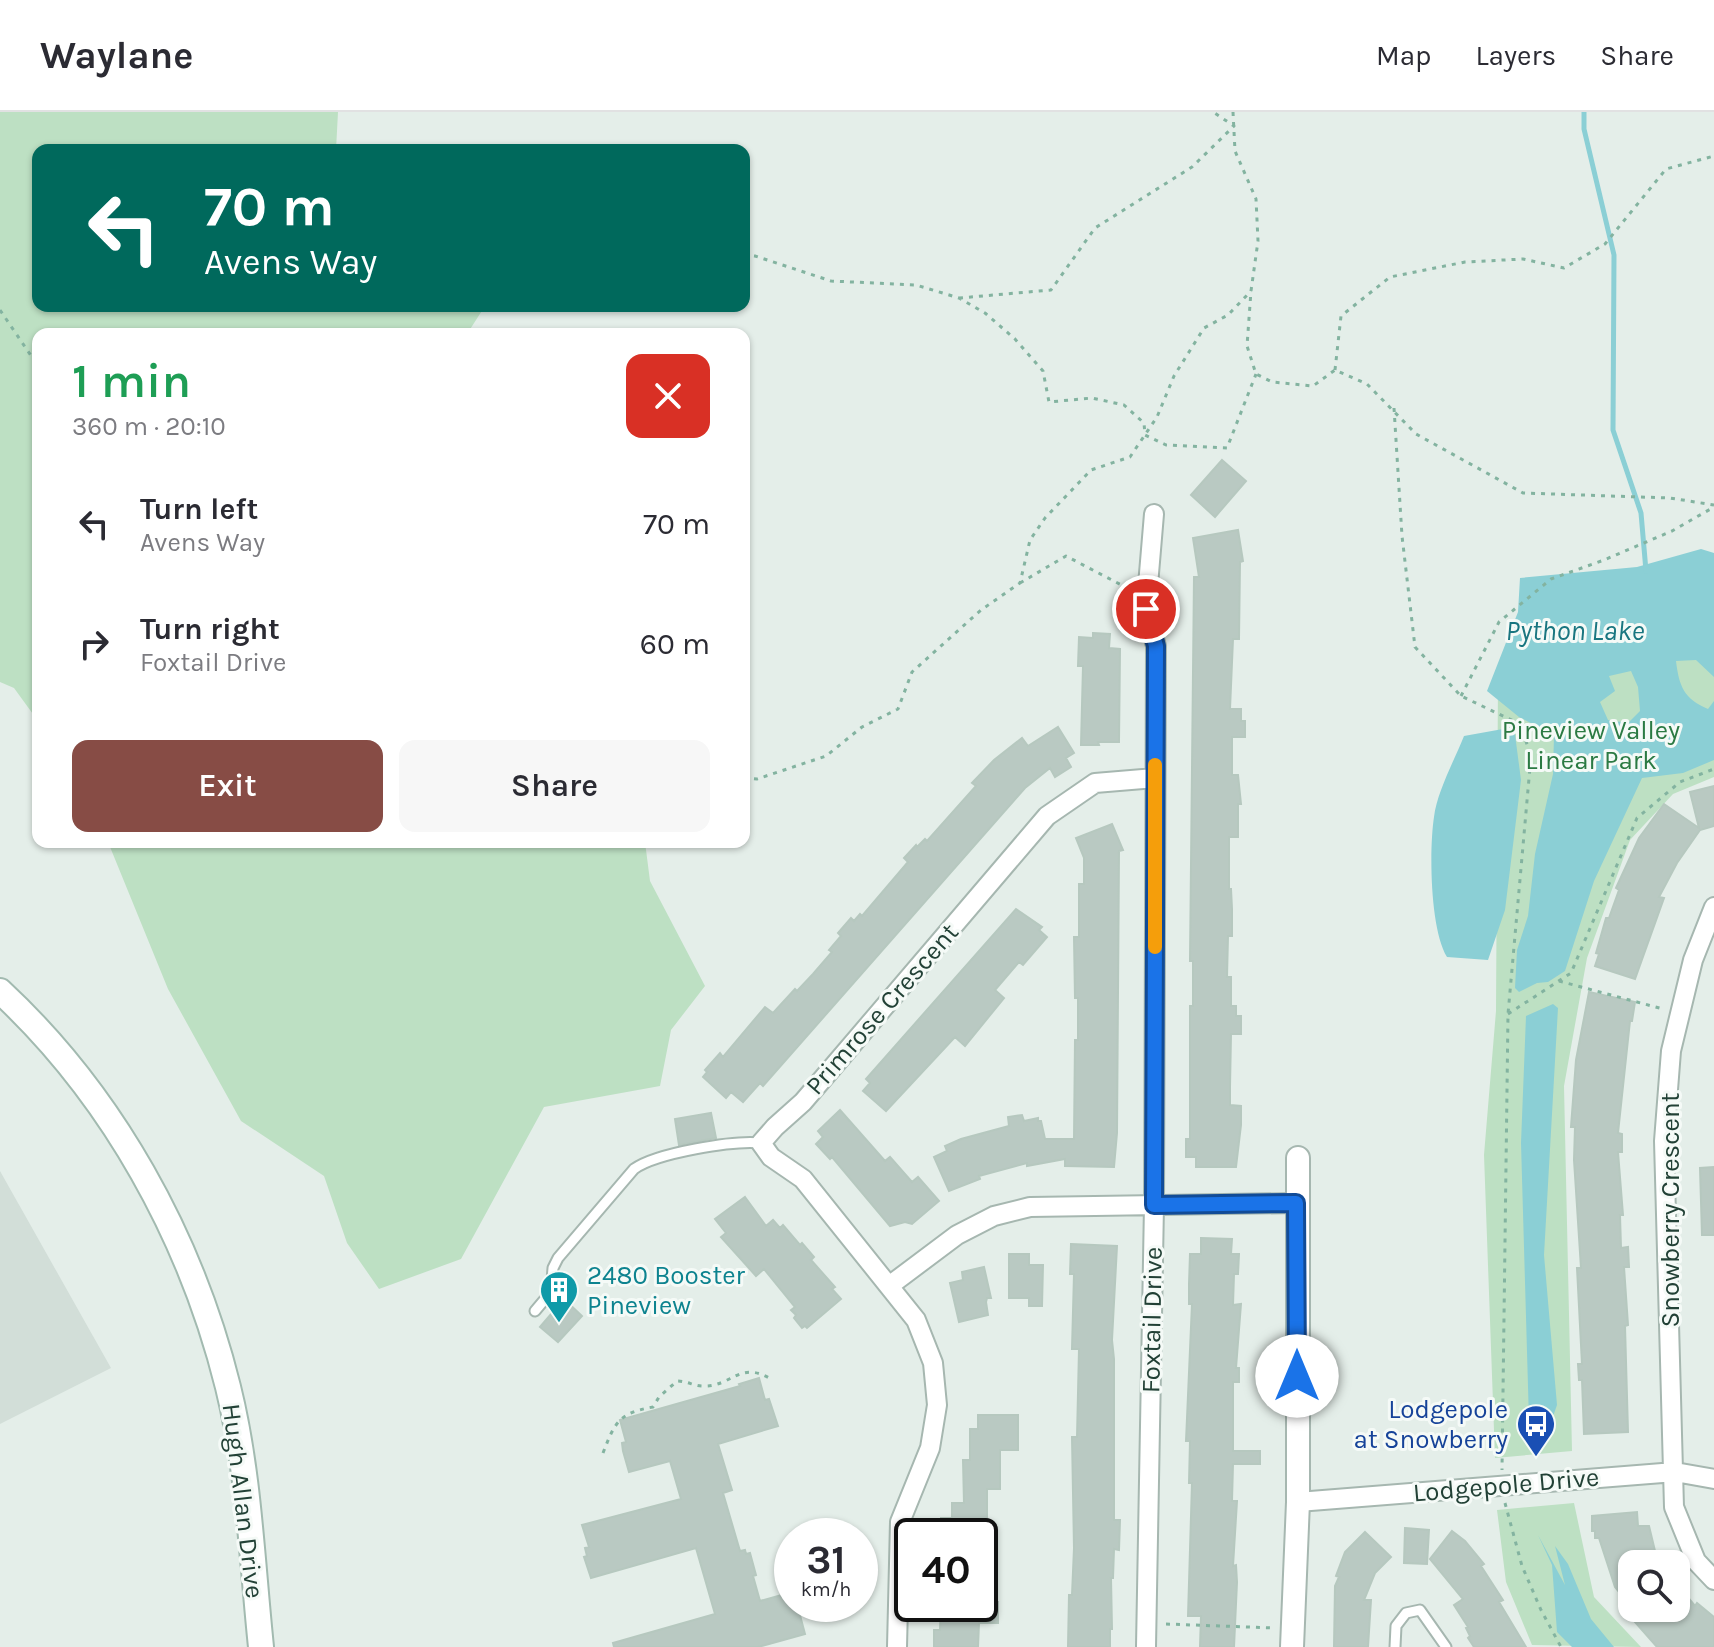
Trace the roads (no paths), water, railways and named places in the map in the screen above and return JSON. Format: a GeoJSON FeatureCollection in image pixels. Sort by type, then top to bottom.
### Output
{"type":"FeatureCollection","features":[{"type":"Feature","properties":{"kind":"main road","name":"Hugh Allan Drive"},"geometry":{"type":"LineString","coordinates":[[0,991],[27,1016],[70,1065],[108,1117],[165,1214],[190,1274],[217,1346],[240,1445],[261,1647]]}},
{"type":"Feature","properties":{"kind":"street","name":"Foxtail Drive"},"geometry":{"type":"LineString","coordinates":[[1146,1647],[1154,1205],[1156,646],[1146,609],[1154,514]]}},
{"type":"Feature","properties":{"kind":"street","name":"Primrose Crescent"},"geometry":{"type":"LineString","coordinates":[[761,1143],[803,1102],[1047,816],[1095,783],[1155,778]]}},
{"type":"Feature","properties":{"kind":"street","name":"Snowberry Crescent"},"geometry":{"type":"LineString","coordinates":[[1714,907],[1693,960],[1671,1051],[1664,1141],[1674,1507],[1696,1561],[1714,1580]]}},
{"type":"Feature","properties":{"kind":"street"},"geometry":{"type":"LineString","coordinates":[[761,1143],[771,1157],[803,1179],[916,1320],[933,1363],[937,1405],[930,1448],[900,1522],[897,1647]]}},
{"type":"Feature","properties":{"kind":"street"},"geometry":{"type":"LineString","coordinates":[[1292,1638],[1298,1502],[1298,1158]]}},
{"type":"Feature","properties":{"kind":"street"},"geometry":{"type":"LineString","coordinates":[[889,1286],[957,1235],[994,1216],[1030,1207],[1296,1203]]}},
{"type":"Feature","properties":{"kind":"street","name":"Lodgepole Drive"},"geometry":{"type":"LineString","coordinates":[[1298,1502],[1675,1472],[1714,1479]]}},
{"type":"Feature","properties":{"kind":"lane"},"geometry":{"type":"LineString","coordinates":[[535,1311],[551,1292],[553,1268],[558,1258],[634,1169],[651,1160],[703,1149],[745,1141],[761,1143]]}},
{"type":"Feature","properties":{"kind":"lane"},"geometry":{"type":"LineString","coordinates":[[1395,1647],[1396,1626],[1406,1613],[1420,1610],[1446,1647]]}},
{"type":"Feature","properties":{"kind":"water","name":"Python Lake"},"geometry":{"type":"Polygon","coordinates":[[[1701,549],[1714,553],[1714,677],[1696,660],[1676,661],[1681,685],[1688,696],[1708,709],[1714,701],[1714,760],[1683,773],[1642,778],[1594,881],[1565,971],[1548,982],[1537,983],[1519,992],[1515,988],[1517,950],[1528,916],[1535,854],[1553,774],[1554,735],[1519,717],[1487,691],[1518,612],[1520,578],[1637,567],[1701,549]],[[1631,671],[1609,676],[1615,691],[1600,702],[1608,720],[1628,723],[1640,711],[1638,687],[1631,671]]]}},
{"type":"Feature","properties":{"kind":"water"},"geometry":{"type":"Polygon","coordinates":[[[1514,727],[1521,780],[1505,910],[1488,960],[1447,957],[1437,928],[1432,889],[1432,831],[1439,797],[1464,736],[1514,727]]]}},
{"type":"Feature","properties":{"kind":"water"},"geometry":{"type":"Polygon","coordinates":[[[1553,1004],[1558,1008],[1544,1255],[1557,1405],[1549,1428],[1529,1421],[1521,1143],[1526,1016],[1553,1004]]]}},
{"type":"Feature","properties":{"kind":"water"},"geometry":{"type":"Polygon","coordinates":[[[1538,1535],[1565,1585],[1555,1546],[1568,1564],[1591,1619],[1614,1647],[1572,1647],[1557,1632],[1552,1565],[1538,1535]]]}},
{"type":"Feature","properties":{"kind":"waterway"},"geometry":{"type":"LineString","coordinates":[[1584,112],[1584,129],[1614,255],[1613,430],[1641,513],[1646,571]]}},
{"type":"Feature","properties":{"kind":"place","name":"2480 Booster Pineview"},"geometry":{"type":"Point","coordinates":[559,1324]}},
{"type":"Feature","properties":{"kind":"place","name":"Lodgepole at Snowberry"},"geometry":{"type":"Point","coordinates":[1536,1458]}},
{"type":"Feature","properties":{"kind":"park label","name":"Pineview Valley Linear Park"},"geometry":{"type":"Point","coordinates":[1591,745]}}]}
